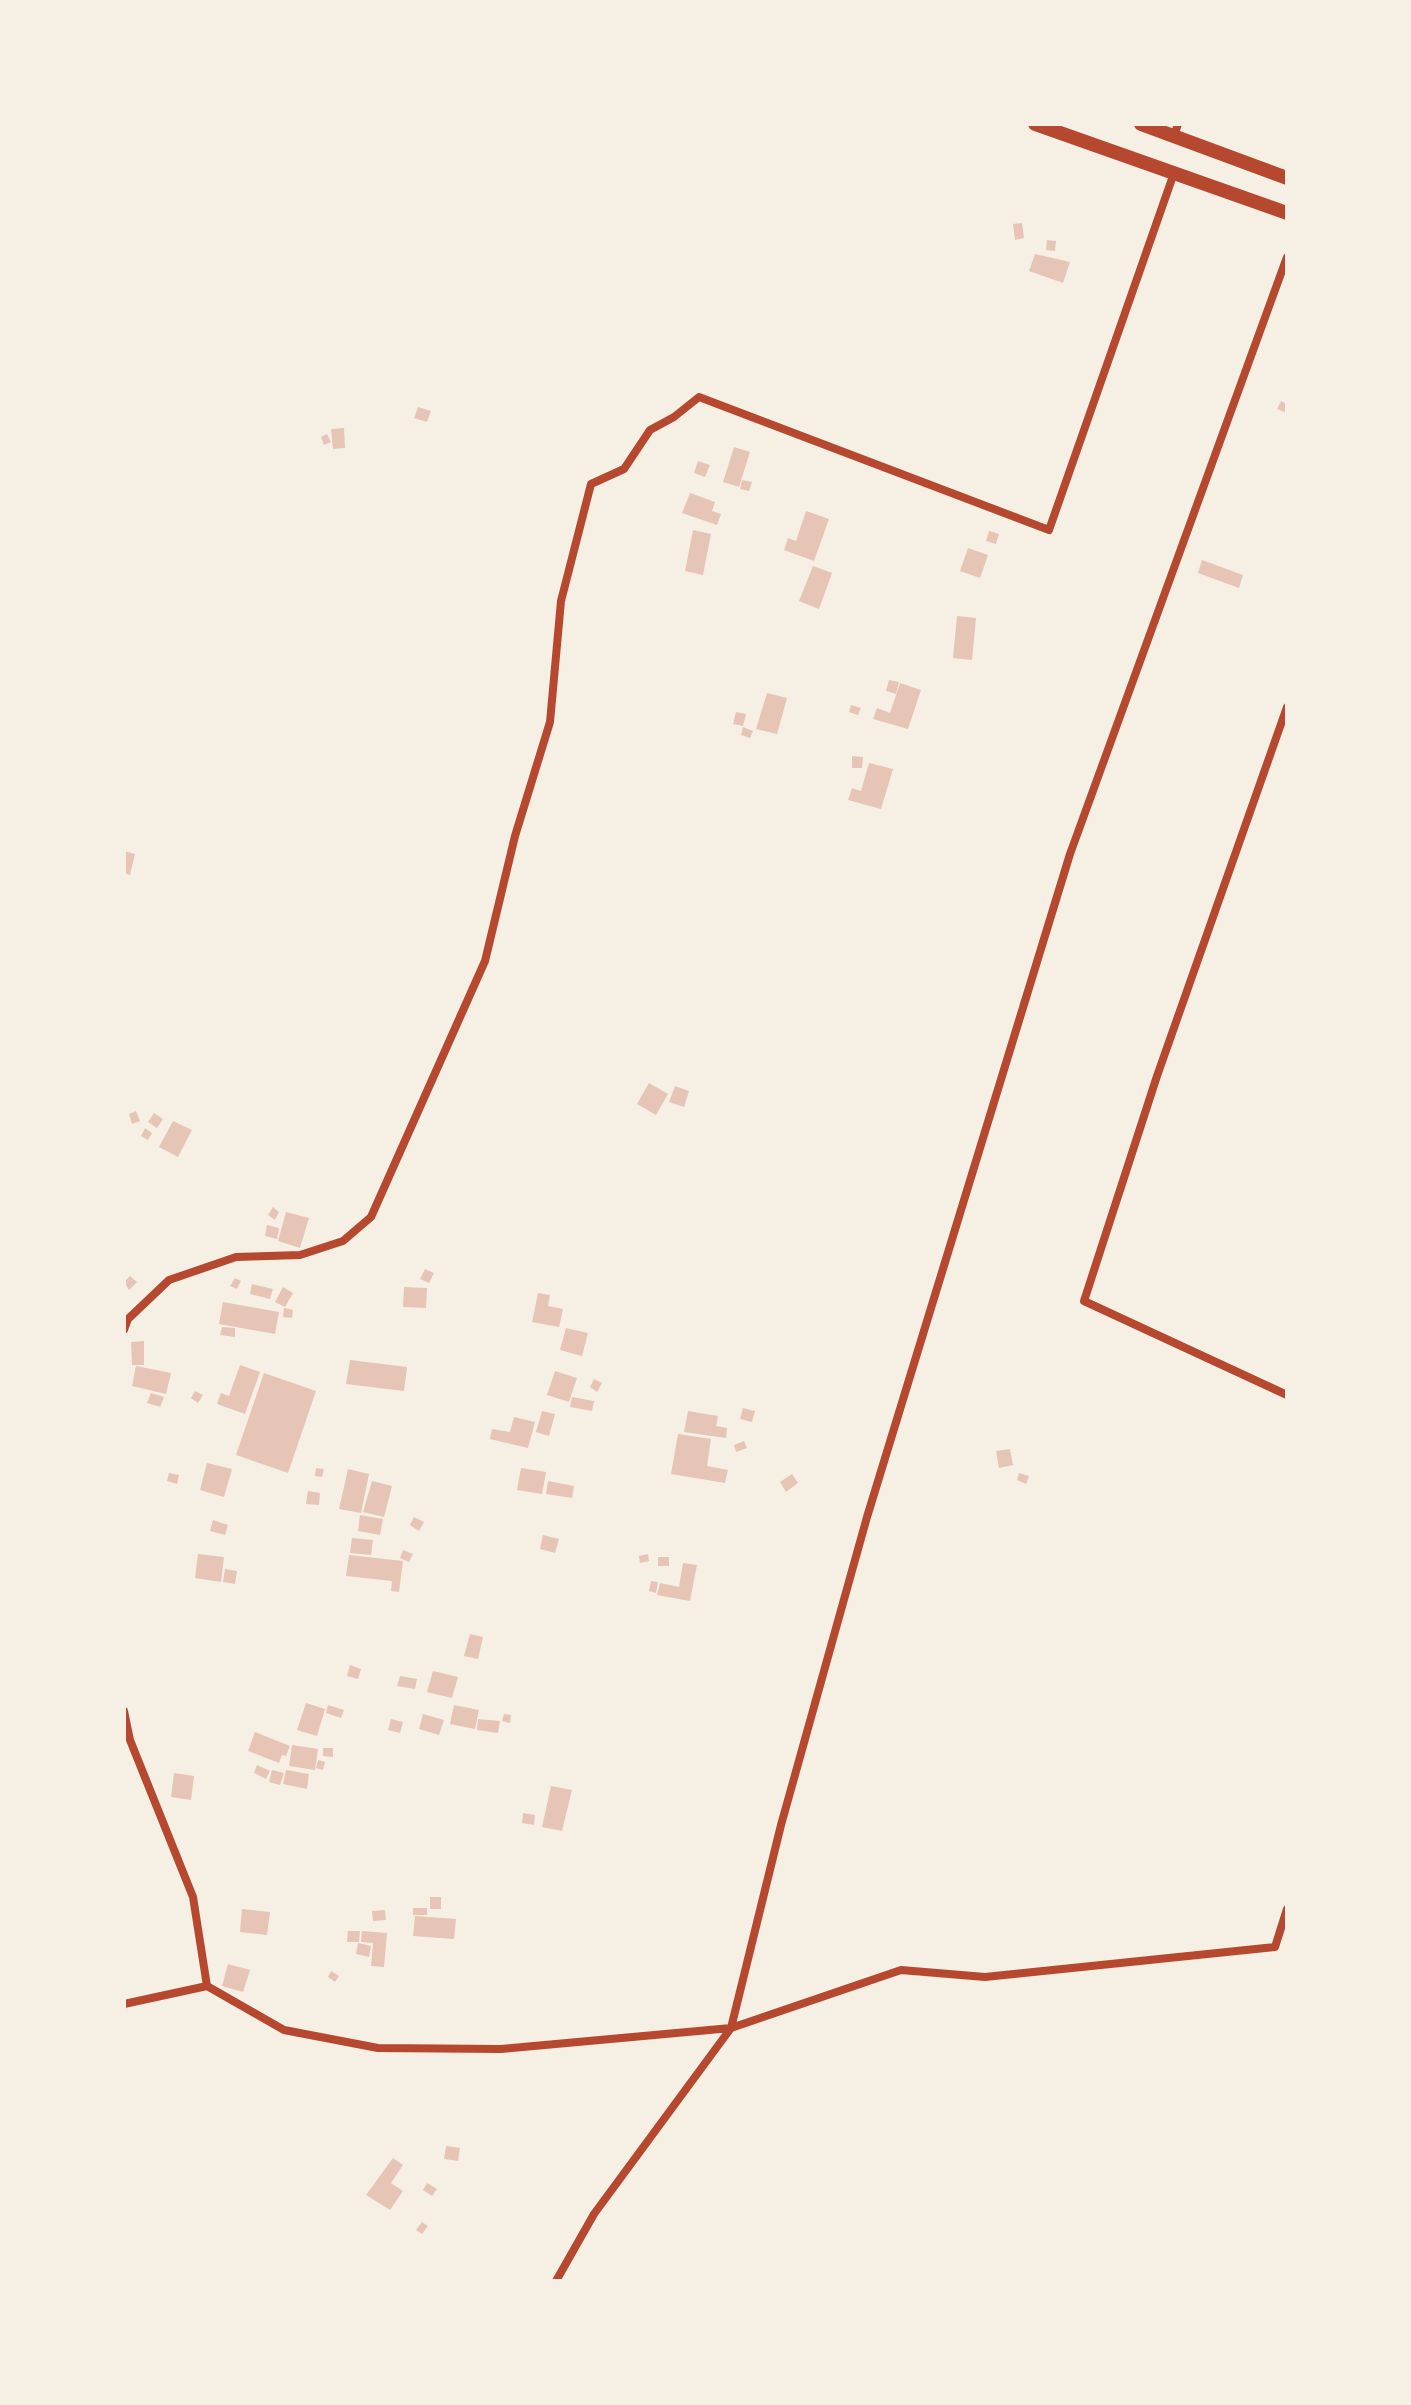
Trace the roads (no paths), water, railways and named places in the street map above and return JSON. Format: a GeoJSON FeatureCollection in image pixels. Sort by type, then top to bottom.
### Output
{"type":"FeatureCollection","features":[{"type":"Feature","properties":{"kind":"main road"},"geometry":{"type":"LineString","coordinates":[[1035,124],[1287,213]]}},
{"type":"Feature","properties":{"kind":"main road"},"geometry":{"type":"LineString","coordinates":[[1141,124],[1176,130],[1287,178]]}},
{"type":"Feature","properties":{"kind":"street"},"geometry":{"type":"LineString","coordinates":[[124,1330],[128,1319],[169,1280],[236,1257],[300,1255],[343,1241],[371,1217],[436,1065],[485,961],[515,836],[550,722],[561,601],[591,484],[624,469],[650,430],[674,417],[699,397],[1049,530],[1174,173]]}},
{"type":"Feature","properties":{"kind":"street"},"geometry":{"type":"LineString","coordinates":[[556,2281],[594,2214],[731,2028],[781,1825],[867,1517],[1070,854],[1287,257]]}},
{"type":"Feature","properties":{"kind":"street"},"geometry":{"type":"LineString","coordinates":[[1287,707],[1157,1076],[1084,1301],[1287,1395]]}},
{"type":"Feature","properties":{"kind":"street"},"geometry":{"type":"LineString","coordinates":[[124,1711],[130,1740],[193,1897],[207,1986]]}},
{"type":"Feature","properties":{"kind":"street"},"geometry":{"type":"LineString","coordinates":[[124,2004],[207,1986],[284,2030],[378,2048],[501,2049],[731,2028],[901,1970],[985,1977],[1275,1947],[1287,1909]]}}]}
